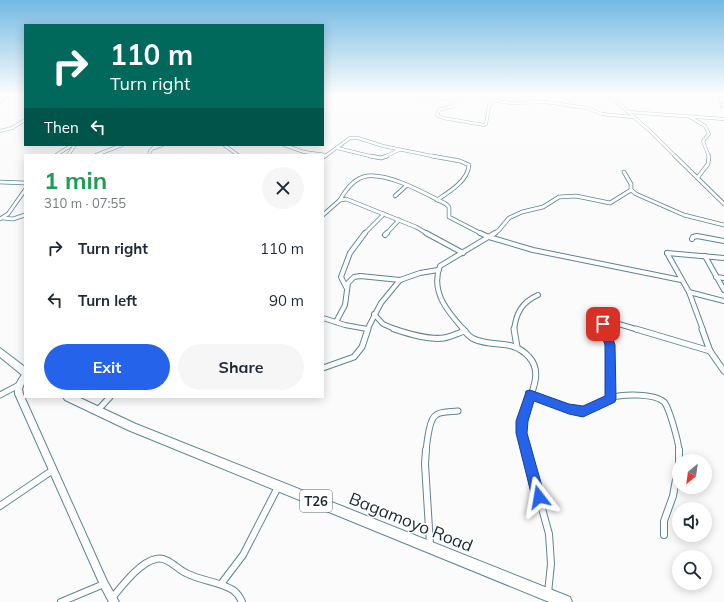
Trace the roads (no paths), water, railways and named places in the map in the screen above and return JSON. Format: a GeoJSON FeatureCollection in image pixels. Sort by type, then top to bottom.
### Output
{"type":"FeatureCollection","features":[{"type":"Feature","properties":{"kind":"highway"},"geometry":{"type":"LineString","coordinates":[[0,352],[24,372]]}},
{"type":"Feature","properties":{"kind":"highway","name":"Bagamoyo Road"},"geometry":{"type":"LineString","coordinates":[[70,398],[96,411],[565,602]]}},
{"type":"Feature","properties":{"kind":"street"},"geometry":{"type":"LineString","coordinates":[[0,131],[12,128],[20,123]]}},
{"type":"Feature","properties":{"kind":"street"},"geometry":{"type":"LineString","coordinates":[[471,123],[484,125],[486,123]]}},
{"type":"Feature","properties":{"kind":"street"},"geometry":{"type":"LineString","coordinates":[[639,123],[698,177],[724,204]]}},
{"type":"Feature","properties":{"kind":"street"},"geometry":{"type":"LineString","coordinates":[[698,177],[706,170],[710,162],[707,147],[702,141],[709,134],[705,126],[700,123]]}},
{"type":"Feature","properties":{"kind":"street"},"geometry":{"type":"LineString","coordinates":[[326,155],[350,138],[354,138],[372,144],[460,161],[469,165],[468,172],[461,181],[437,200]]}},
{"type":"Feature","properties":{"kind":"street"},"geometry":{"type":"LineString","coordinates":[[57,154],[61,150],[71,146]]}},
{"type":"Feature","properties":{"kind":"street"},"geometry":{"type":"LineString","coordinates":[[99,154],[119,146]]}},
{"type":"Feature","properties":{"kind":"street"},"geometry":{"type":"LineString","coordinates":[[149,154],[151,148],[154,146]]}},
{"type":"Feature","properties":{"kind":"street"},"geometry":{"type":"LineString","coordinates":[[151,148],[158,146]]}},
{"type":"Feature","properties":{"kind":"street"},"geometry":{"type":"LineString","coordinates":[[225,146],[236,154]]}},
{"type":"Feature","properties":{"kind":"street"},"geometry":{"type":"LineString","coordinates":[[287,146],[304,152],[319,154]]}},
{"type":"Feature","properties":{"kind":"street"},"geometry":{"type":"LineString","coordinates":[[337,148],[381,158],[400,150]]}},
{"type":"Feature","properties":{"kind":"street"},"geometry":{"type":"LineString","coordinates":[[548,595],[551,559],[549,534],[521,433],[522,421],[537,374],[536,369],[532,359],[517,348],[499,343],[479,341],[469,336],[464,331],[444,308],[437,288],[438,270],[440,266],[499,230],[509,218],[522,212],[543,207],[559,197],[576,196],[610,203],[630,190],[631,184],[624,172]]}},
{"type":"Feature","properties":{"kind":"street"},"geometry":{"type":"LineString","coordinates":[[324,212],[340,200],[343,192],[353,182],[370,176],[379,177],[406,186],[437,200],[448,206],[449,215],[452,219],[489,237],[552,255],[681,280]]}},
{"type":"Feature","properties":{"kind":"street"},"geometry":{"type":"LineString","coordinates":[[0,182],[24,183]]}},
{"type":"Feature","properties":{"kind":"street"},"geometry":{"type":"LineString","coordinates":[[395,196],[406,186]]}},
{"type":"Feature","properties":{"kind":"street"},"geometry":{"type":"LineString","coordinates":[[630,190],[674,212],[703,222],[724,225]]}},
{"type":"Feature","properties":{"kind":"street"},"geometry":{"type":"LineString","coordinates":[[1,218],[8,214],[24,191]]}},
{"type":"Feature","properties":{"kind":"street"},"geometry":{"type":"LineString","coordinates":[[340,200],[346,200],[399,220],[432,235],[463,253]]}},
{"type":"Feature","properties":{"kind":"street"},"geometry":{"type":"LineString","coordinates":[[336,322],[345,305],[346,287],[341,277],[346,266],[347,258],[358,242],[384,214]]}},
{"type":"Feature","properties":{"kind":"street"},"geometry":{"type":"LineString","coordinates":[[1,218],[13,219],[24,215]]}},
{"type":"Feature","properties":{"kind":"street"},"geometry":{"type":"LineString","coordinates":[[385,235],[399,220]]}},
{"type":"Feature","properties":{"kind":"street"},"geometry":{"type":"LineString","coordinates":[[692,239],[693,237],[697,236],[724,241]]}},
{"type":"Feature","properties":{"kind":"street"},"geometry":{"type":"LineString","coordinates":[[724,258],[667,253],[689,292],[710,351],[724,371]]}},
{"type":"Feature","properties":{"kind":"street"},"geometry":{"type":"LineString","coordinates":[[706,256],[724,290]]}},
{"type":"Feature","properties":{"kind":"street"},"geometry":{"type":"LineString","coordinates":[[346,287],[351,280],[356,277],[400,280],[420,273],[438,270]]}},
{"type":"Feature","properties":{"kind":"street"},"geometry":{"type":"LineString","coordinates":[[716,277],[724,278]]}},
{"type":"Feature","properties":{"kind":"street"},"geometry":{"type":"LineString","coordinates":[[324,368],[354,357],[362,347],[362,339],[374,314],[400,280]]}},
{"type":"Feature","properties":{"kind":"street"},"geometry":{"type":"LineString","coordinates":[[689,292],[724,301]]}},
{"type":"Feature","properties":{"kind":"street"},"geometry":{"type":"LineString","coordinates":[[517,348],[513,338],[513,332],[519,312],[526,301],[538,295]]}},
{"type":"Feature","properties":{"kind":"street"},"geometry":{"type":"LineString","coordinates":[[374,314],[387,326],[431,337],[445,338],[464,331]]}},
{"type":"Feature","properties":{"kind":"street"},"geometry":{"type":"LineString","coordinates":[[324,318],[367,329]]}},
{"type":"Feature","properties":{"kind":"street"},"geometry":{"type":"LineString","coordinates":[[611,398],[610,345],[603,324],[604,321],[608,320],[710,351]]}},
{"type":"Feature","properties":{"kind":"street"},"geometry":{"type":"LineString","coordinates":[[24,375],[18,390],[19,394],[104,584],[113,600],[144,566],[156,558],[162,559],[187,574],[221,584],[239,594],[242,602]]}},
{"type":"Feature","properties":{"kind":"street"},"geometry":{"type":"LineString","coordinates":[[0,395],[20,385]]}},
{"type":"Feature","properties":{"kind":"street"},"geometry":{"type":"LineString","coordinates":[[530,395],[569,409],[583,411],[611,398],[635,395],[647,396],[666,404],[679,443],[679,454]]}},
{"type":"Feature","properties":{"kind":"street"},"geometry":{"type":"LineString","coordinates":[[96,411],[109,398]]}},
{"type":"Feature","properties":{"kind":"street"},"geometry":{"type":"LineString","coordinates":[[430,548],[425,464],[427,441],[434,417],[437,414],[458,411]]}},
{"type":"Feature","properties":{"kind":"street"},"geometry":{"type":"LineString","coordinates":[[0,506],[53,470]]}},
{"type":"Feature","properties":{"kind":"street"},"geometry":{"type":"LineString","coordinates":[[221,584],[243,555],[279,485]]}},
{"type":"Feature","properties":{"kind":"street"},"geometry":{"type":"LineString","coordinates":[[664,535],[664,521],[673,494]]}},
{"type":"Feature","properties":{"kind":"street"},"geometry":{"type":"LineString","coordinates":[[61,602],[104,584]]}}]}
